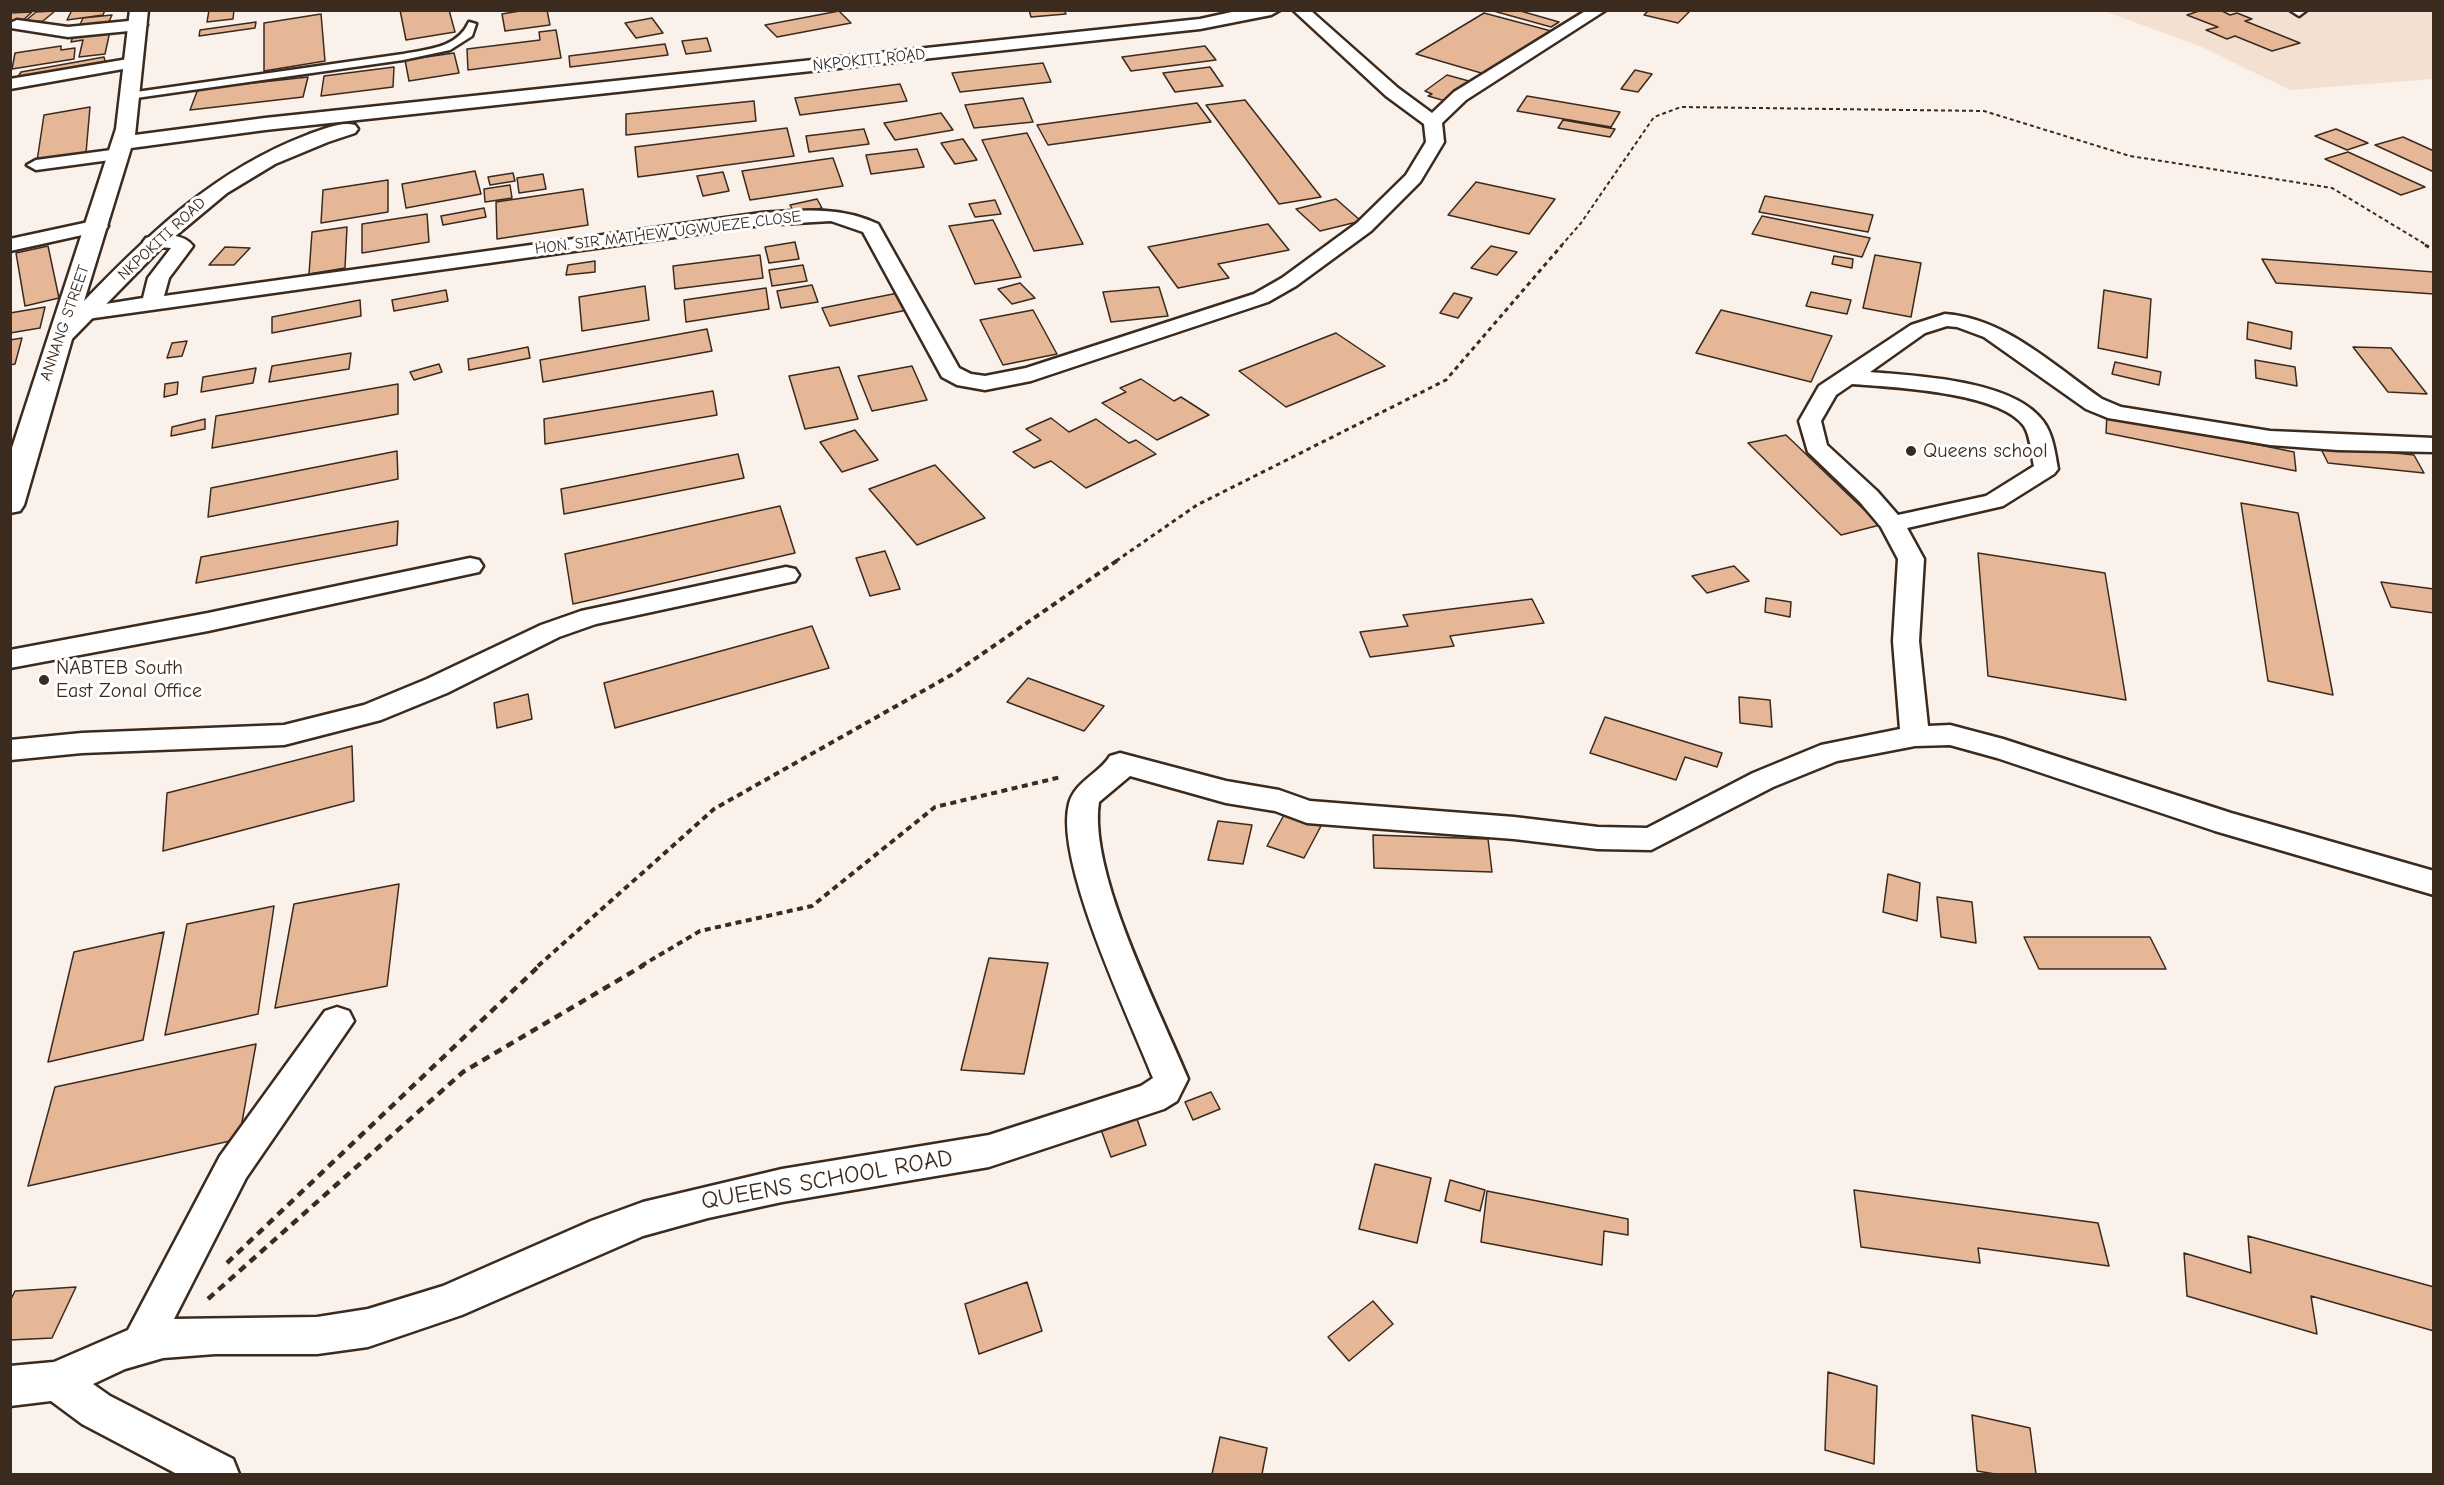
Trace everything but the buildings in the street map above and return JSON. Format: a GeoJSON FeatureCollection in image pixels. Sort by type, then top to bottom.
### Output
{"type":"FeatureCollection","features":[{"type":"Feature","properties":{"kind":"main road","name":"NKPOKITI ROAD"},"geometry":{"type":"LineString","coordinates":[[466,104],[1200,24],[1272,10]]}},
{"type":"Feature","properties":{"kind":"main road","name":"ANNANG STREET"},"geometry":{"type":"LineString","coordinates":[[10,505],[58,340],[98,226],[119,153],[139,18]]}},
{"type":"Feature","properties":{"kind":"main road"},"geometry":{"type":"LineString","coordinates":[[262,132],[381,120],[466,104]]}},
{"type":"Feature","properties":{"kind":"main road"},"geometry":{"type":"LineString","coordinates":[[119,153],[466,104]]}},
{"type":"Feature","properties":{"kind":"main road","name":"NKPOKITI ROAD"},"geometry":{"type":"LineString","coordinates":[[58,340],[87,313],[153,242],[190,209],[254,165],[306,143],[381,120]]}},
{"type":"Feature","properties":{"kind":"main road"},"geometry":{"type":"LineString","coordinates":[[254,165],[262,132]]}},
{"type":"Feature","properties":{"kind":"street"},"geometry":{"type":"LineString","coordinates":[[1300,10],[1392,92],[1433,122],[1461,96],[1599,10]]}},
{"type":"Feature","properties":{"kind":"street"},"geometry":{"type":"LineString","coordinates":[[17,25],[68,32],[139,18]]}},
{"type":"Feature","properties":{"kind":"street"},"geometry":{"type":"LineString","coordinates":[[10,84],[134,63]]}},
{"type":"Feature","properties":{"kind":"street","name":"HON. SIR MATHEW UGWUEZE CLOSE"},"geometry":{"type":"LineString","coordinates":[[87,313],[761,219],[835,215],[849,218],[871,228],[950,372],[965,380],[985,383],[1031,374],[1262,298],[1289,282],[1364,227],[1413,178],[1434,142],[1433,122]]}},
{"type":"Feature","properties":{"kind":"street"},"geometry":{"type":"LineString","coordinates":[[36,165],[119,153]]}},
{"type":"Feature","properties":{"kind":"street"},"geometry":{"type":"LineString","coordinates":[[10,245],[98,226]]}},
{"type":"Feature","properties":{"kind":"street"},"geometry":{"type":"LineString","coordinates":[[153,242],[176,242],[183,246],[159,278],[152,293],[153,300],[156,302]]}},
{"type":"Feature","properties":{"kind":"street"},"geometry":{"type":"LineString","coordinates":[[2433,445],[2338,443],[2270,438],[2116,412],[2094,404],[1992,332],[1960,321],[1945,320],[1918,329],[1827,392],[1810,421],[1816,447],[1868,496],[1892,524],[1911,559],[1905,642],[1916,736],[1950,735],[2003,749],[2226,823],[2433,883]]}},
{"type":"Feature","properties":{"kind":"street"},"geometry":{"type":"LineString","coordinates":[[1851,377],[1939,385],[2012,406],[2034,423],[2041,445],[2046,469],[1994,501],[1892,524]]}},
{"type":"Feature","properties":{"kind":"street"},"geometry":{"type":"LineString","coordinates":[[10,659],[208,622],[470,566]]}},
{"type":"Feature","properties":{"kind":"street"},"geometry":{"type":"LineString","coordinates":[[10,750],[82,743],[284,735],[371,713],[437,686],[550,631],[590,617],[786,575]]}},
{"type":"Feature","properties":{"kind":"street","name":"QUEENS SCHOOL ROAD"},"geometry":{"type":"LineString","coordinates":[[10,1386],[56,1381],[141,1344],[211,1335],[310,1338],[366,1329],[415,1316],[636,1222],[683,1207],[873,1170],[989,1151],[1152,1098],[1165,1089],[1171,1079],[1110,934],[1082,834],[1084,803],[1109,776],[1120,769],[1120,763],[1226,792],[1279,801],[1307,812],[1514,828],[1598,838],[1651,839],[1763,780],[1831,752],[1916,736]]}},
{"type":"Feature","properties":{"kind":"street"},"geometry":{"type":"LineString","coordinates":[[141,1344],[233,1167],[337,1022]]}},
{"type":"Feature","properties":{"kind":"street"},"geometry":{"type":"LineString","coordinates":[[56,1381],[96,1410],[218,1474]]}},
{"type":"Feature","properties":{"kind":"lane"},"geometry":{"type":"LineString","coordinates":[[129,96],[404,57],[450,47],[469,34],[472,24]]}},
{"type":"Feature","properties":{"kind":"path"},"geometry":{"type":"LineString","coordinates":[[219,1270],[552,953],[714,809],[953,674],[1197,505],[1446,380],[1581,224],[1654,117],[1681,107],[1984,111],[2130,156],[2332,188],[2433,250]]}},
{"type":"Feature","properties":{"kind":"path"},"geometry":{"type":"LineString","coordinates":[[207,1300],[463,1072],[700,932],[812,906],[935,807],[1063,777]]}},
{"type":"Feature","properties":{"kind":"shaded area"},"geometry":{"type":"Polygon","coordinates":[[[2104,11],[2433,11],[2433,79],[2290,90],[2202,47],[2104,11]]]}},
{"type":"Feature","properties":{"kind":"place","name":"Queens school"},"geometry":{"type":"Point","coordinates":[1911,451]}},
{"type":"Feature","properties":{"kind":"place","name":"NABTEB South East Zonal Office"},"geometry":{"type":"Point","coordinates":[44,680]}}]}
